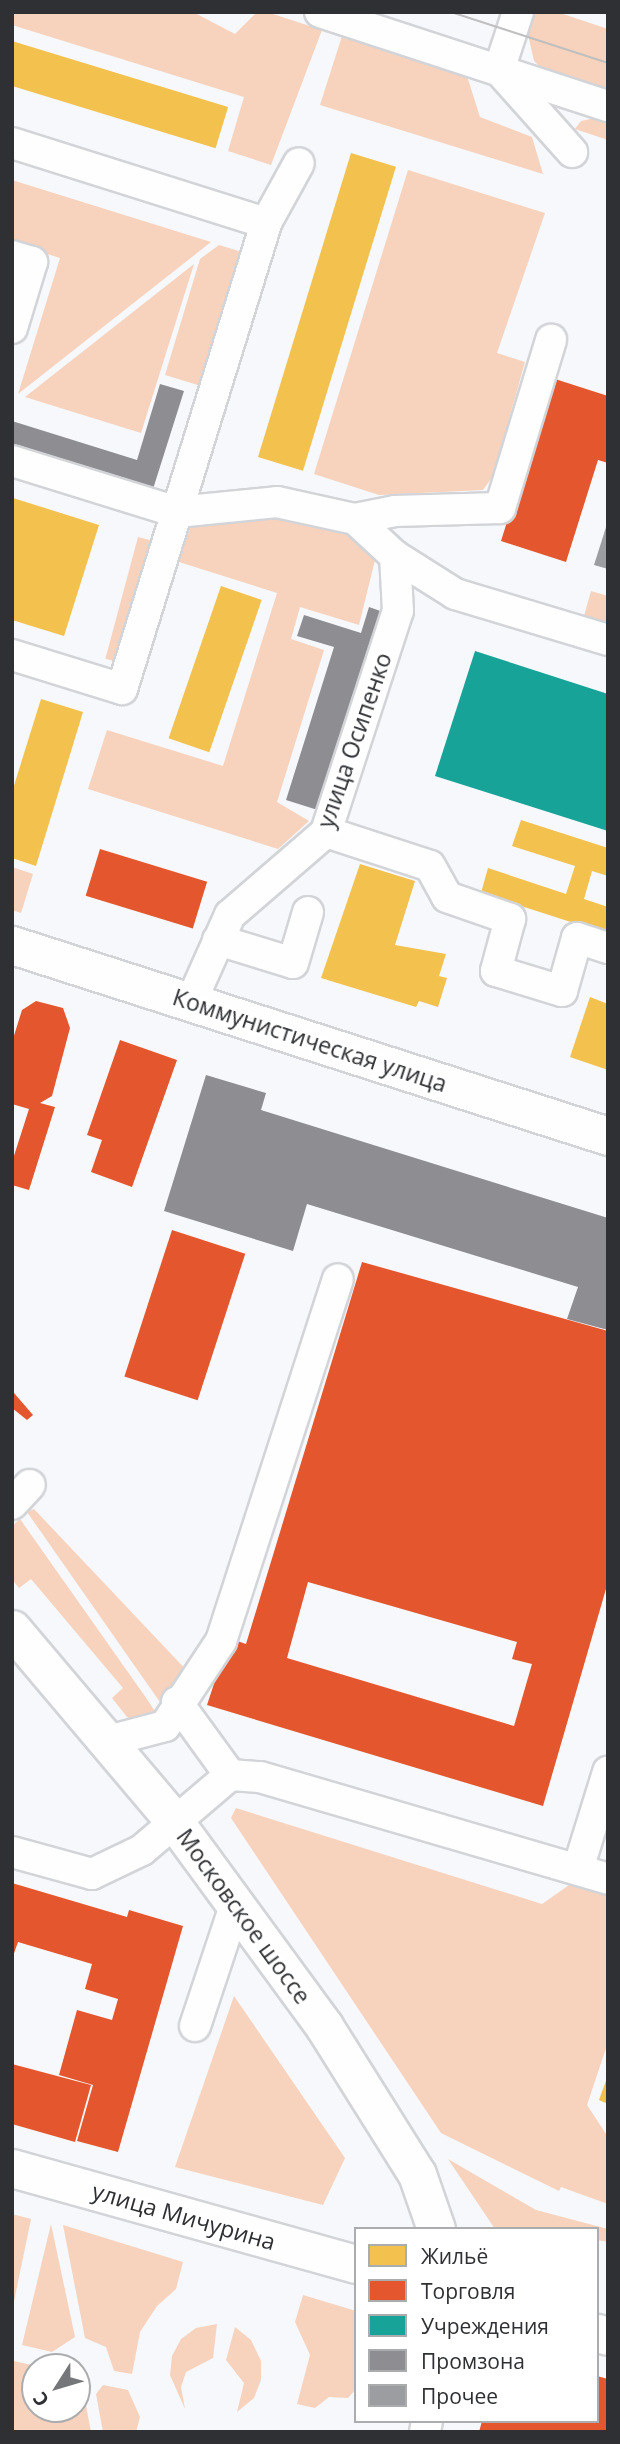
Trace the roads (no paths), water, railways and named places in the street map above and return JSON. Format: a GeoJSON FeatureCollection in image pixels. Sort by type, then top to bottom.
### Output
{"type":"FeatureCollection","features":[{"type":"Feature","properties":{"kind":"main road","name":"Коммунистическая улица"},"geometry":{"type":"LineString","coordinates":[[12,945],[608,1136]]}},
{"type":"Feature","properties":{"kind":"main road","name":"Московское шоссе"},"geometry":{"type":"LineString","coordinates":[[13,1633],[174,1821],[324,2026],[417,2174],[435,2227]]}},
{"type":"Feature","properties":{"kind":"main road","name":"улица Мичурина"},"geometry":{"type":"LineString","coordinates":[[12,2168],[354,2262]]}},
{"type":"Feature","properties":{"kind":"street"},"geometry":{"type":"LineString","coordinates":[[320,12],[608,106]]}},
{"type":"Feature","properties":{"kind":"street"},"geometry":{"type":"LineString","coordinates":[[499,70],[517,12]]}},
{"type":"Feature","properties":{"kind":"street"},"geometry":{"type":"LineString","coordinates":[[499,70],[572,152]]}},
{"type":"Feature","properties":{"kind":"street"},"geometry":{"type":"LineString","coordinates":[[12,143],[266,223]]}},
{"type":"Feature","properties":{"kind":"street"},"geometry":{"type":"LineString","coordinates":[[12,655],[122,689],[266,223],[299,163]]}},
{"type":"Feature","properties":{"kind":"street"},"geometry":{"type":"LineString","coordinates":[[12,256],[32,262],[12,328]]}},
{"type":"Feature","properties":{"kind":"street"},"geometry":{"type":"LineString","coordinates":[[12,461],[177,512],[277,502],[355,519],[395,511],[500,508],[551,340]]}},
{"type":"Feature","properties":{"kind":"street"},"geometry":{"type":"LineString","coordinates":[[355,519],[396,556],[455,594],[608,640]]}},
{"type":"Feature","properties":{"kind":"street","name":"улица Осипенко"},"geometry":{"type":"LineString","coordinates":[[191,1002],[230,915],[326,832],[398,611],[396,556]]}},
{"type":"Feature","properties":{"kind":"street"},"geometry":{"type":"LineString","coordinates":[[326,832],[430,866],[447,897],[510,919],[496,971],[562,991],[577,938],[608,947]]}},
{"type":"Feature","properties":{"kind":"street"},"geometry":{"type":"LineString","coordinates":[[218,940],[293,963],[308,912]]}},
{"type":"Feature","properties":{"kind":"street"},"geometry":{"type":"LineString","coordinates":[[108,1741],[165,1726],[177,1702],[221,1641],[338,1279]]}},
{"type":"Feature","properties":{"kind":"street"},"geometry":{"type":"LineString","coordinates":[[177,1702],[230,1775]]}},
{"type":"Feature","properties":{"kind":"street"},"geometry":{"type":"LineString","coordinates":[[578,1869],[608,1772]]}},
{"type":"Feature","properties":{"kind":"street"},"geometry":{"type":"LineString","coordinates":[[12,1852],[92,1874],[142,1850],[230,1775],[260,1777],[608,1879]]}},
{"type":"Feature","properties":{"kind":"street"},"geometry":{"type":"LineString","coordinates":[[195,2025],[236,1903]]}},
{"type":"Feature","properties":{"kind":"tram line"},"geometry":{"type":"LineString","coordinates":[[451,12],[608,63]]}}]}
